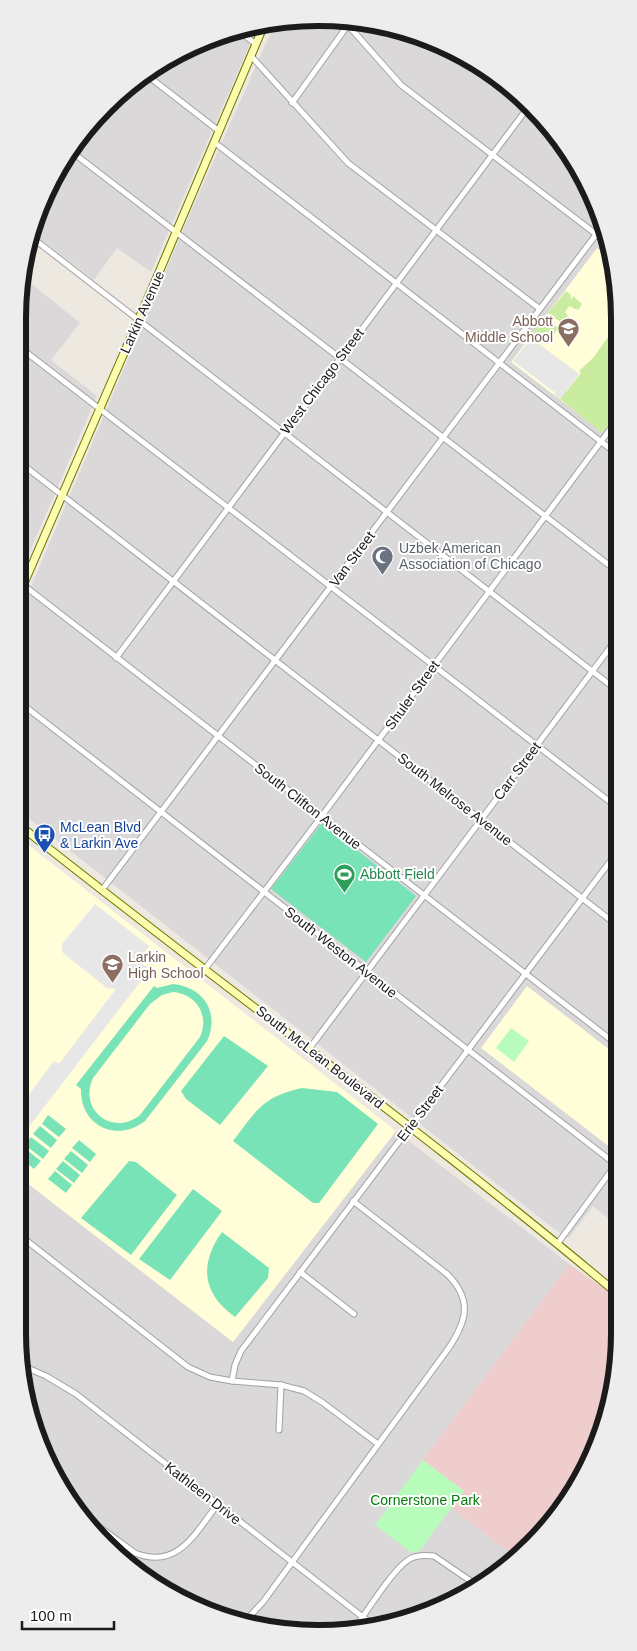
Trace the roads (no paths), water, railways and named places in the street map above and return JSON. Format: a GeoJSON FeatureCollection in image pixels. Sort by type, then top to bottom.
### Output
{"type":"FeatureCollection","features":[{"type":"Feature","properties":{"kind":"main road","name":"Larkin Avenue"},"geometry":{"type":"LineString","coordinates":[[26,571],[62,496],[261,32]]}},
{"type":"Feature","properties":{"kind":"main road","name":"South McLean Boulevard"},"geometry":{"type":"LineString","coordinates":[[26,830],[410,1126],[558,1243],[611,1288]]}},
{"type":"Feature","properties":{"kind":"street"},"geometry":{"type":"LineString","coordinates":[[292,103],[345,28]]}},
{"type":"Feature","properties":{"kind":"street"},"geometry":{"type":"LineString","coordinates":[[350,28],[401,85],[597,234]]}},
{"type":"Feature","properties":{"kind":"street"},"geometry":{"type":"LineString","coordinates":[[245,36],[256,44]]}},
{"type":"Feature","properties":{"kind":"street"},"geometry":{"type":"LineString","coordinates":[[251,56],[348,163],[540,308]]}},
{"type":"Feature","properties":{"kind":"street"},"geometry":{"type":"LineString","coordinates":[[152,79],[219,131]]}},
{"type":"Feature","properties":{"kind":"street","name":"West Chicago Street"},"geometry":{"type":"LineString","coordinates":[[116,658],[525,112]]}},
{"type":"Feature","properties":{"kind":"street"},"geometry":{"type":"LineString","coordinates":[[214,142],[611,450]]}},
{"type":"Feature","properties":{"kind":"street"},"geometry":{"type":"LineString","coordinates":[[76,155],[611,567]]}},
{"type":"Feature","properties":{"kind":"street","name":"Van Street"},"geometry":{"type":"LineString","coordinates":[[102,890],[597,234]]}},
{"type":"Feature","properties":{"kind":"street"},"geometry":{"type":"LineString","coordinates":[[37,241],[611,686]]}},
{"type":"Feature","properties":{"kind":"street"},"geometry":{"type":"LineString","coordinates":[[26,352],[611,803]]}},
{"type":"Feature","properties":{"kind":"street","name":"Shuler Street"},"geometry":{"type":"LineString","coordinates":[[205,969],[264,893],[611,428]]}},
{"type":"Feature","properties":{"kind":"street","name":"South Melrose Avenue"},"geometry":{"type":"LineString","coordinates":[[26,467],[611,921]]}},
{"type":"Feature","properties":{"kind":"street","name":"South Clifton Avenue"},"geometry":{"type":"LineString","coordinates":[[26,588],[611,1040]]}},
{"type":"Feature","properties":{"kind":"street","name":"Carr Street"},"geometry":{"type":"LineString","coordinates":[[309,1049],[611,646]]}},
{"type":"Feature","properties":{"kind":"street","name":"South Weston Avenue"},"geometry":{"type":"LineString","coordinates":[[26,707],[367,973],[611,1159]]}},
{"type":"Feature","properties":{"kind":"street","name":"Erie Street"},"geometry":{"type":"LineString","coordinates":[[232,1381],[235,1365],[241,1351],[611,859]]}},
{"type":"Feature","properties":{"kind":"street"},"geometry":{"type":"LineString","coordinates":[[558,1243],[611,1173]]}},
{"type":"Feature","properties":{"kind":"street"},"geometry":{"type":"LineString","coordinates":[[249,1616],[263,1602],[448,1350],[460,1331],[465,1314],[460,1290],[455,1281],[353,1201]]}},
{"type":"Feature","properties":{"kind":"street"},"geometry":{"type":"LineString","coordinates":[[26,1245],[28,1242],[188,1366],[210,1377],[232,1381],[282,1385],[304,1391],[378,1444]]}},
{"type":"Feature","properties":{"kind":"street"},"geometry":{"type":"LineString","coordinates":[[300,1272],[354,1314]]}},
{"type":"Feature","properties":{"kind":"street","name":"Kathleen Drive"},"geometry":{"type":"LineString","coordinates":[[29,1368],[46,1376],[76,1394],[367,1620]]}},
{"type":"Feature","properties":{"kind":"street"},"geometry":{"type":"LineString","coordinates":[[279,1430],[282,1385]]}},
{"type":"Feature","properties":{"kind":"street"},"geometry":{"type":"LineString","coordinates":[[105,1531],[134,1553],[158,1558],[168,1556],[184,1547],[217,1505]]}},
{"type":"Feature","properties":{"kind":"street"},"geometry":{"type":"LineString","coordinates":[[360,1622],[398,1570],[408,1560],[419,1556],[429,1555],[438,1559],[471,1582]]}},
{"type":"Feature","properties":{"kind":"place","name":"Abbott Middle School"},"geometry":{"type":"Point","coordinates":[569,348]}},
{"type":"Feature","properties":{"kind":"place","name":"Uzbek American Association of Chicago"},"geometry":{"type":"Point","coordinates":[383,575]}},
{"type":"Feature","properties":{"kind":"place","name":"McLean Blvd & Larkin Ave"},"geometry":{"type":"Point","coordinates":[44,854]}},
{"type":"Feature","properties":{"kind":"place","name":"Abbott Field"},"geometry":{"type":"Point","coordinates":[344,893]}},
{"type":"Feature","properties":{"kind":"place","name":"Larkin High School"},"geometry":{"type":"Point","coordinates":[112,984]}},
{"type":"Feature","properties":{"kind":"park label","name":"Cornerstone Park"},"geometry":{"type":"Point","coordinates":[425,1500]}}]}
